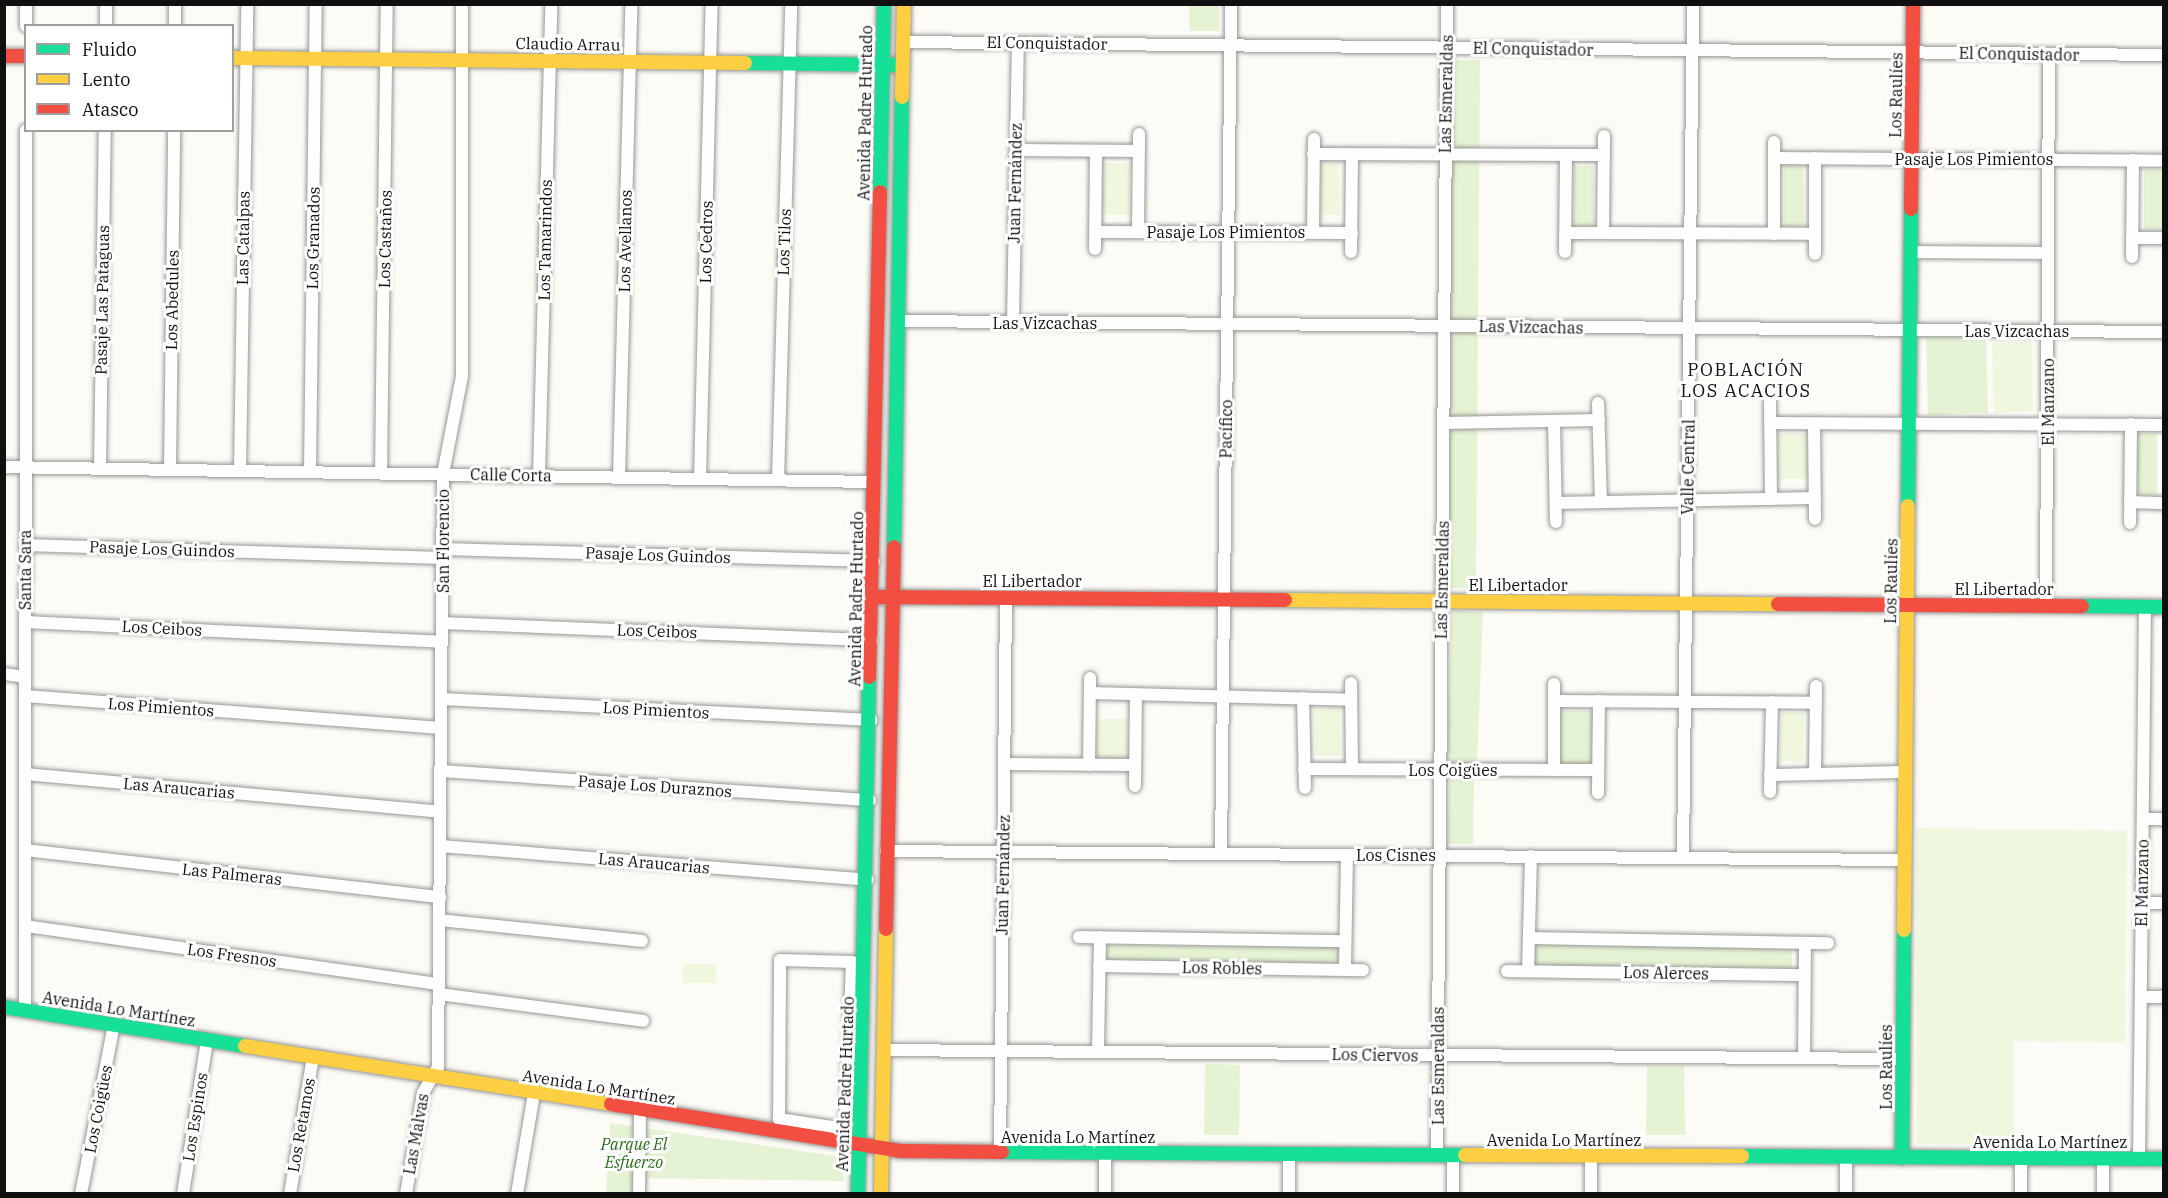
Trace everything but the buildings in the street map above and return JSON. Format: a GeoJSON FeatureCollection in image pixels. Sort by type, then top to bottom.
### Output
{"type":"FeatureCollection","features":[{"type":"Feature","properties":{"kind":"main road","name":"Avenida Padre Hurtado"},"geometry":{"type":"LineString","coordinates":[[858,1194],[870,800],[873,482],[884,4]]}},
{"type":"Feature","properties":{"kind":"main road"},"geometry":{"type":"LineString","coordinates":[[881,1194],[886,851],[895,597],[904,4]]}},
{"type":"Feature","properties":{"kind":"main road","name":"Los Raulíes"},"geometry":{"type":"LineString","coordinates":[[1902,1158],[1913,4]]}},
{"type":"Feature","properties":{"kind":"main road"},"geometry":{"type":"LineString","coordinates":[[4,56],[24,56]]}},
{"type":"Feature","properties":{"kind":"main road","name":"Claudio Arrau"},"geometry":{"type":"LineString","coordinates":[[239,58],[790,62],[903,65]]}},
{"type":"Feature","properties":{"kind":"main road","name":"El Libertador"},"geometry":{"type":"LineString","coordinates":[[873,597],[2163,607]]}},
{"type":"Feature","properties":{"kind":"main road","name":"Avenida Lo Martínez"},"geometry":{"type":"LineString","coordinates":[[4,1007],[882,1148],[1000,1153],[2163,1159]]}},
{"type":"Feature","properties":{"kind":"street"},"geometry":{"type":"LineString","coordinates":[[26,4],[26,24]]}},
{"type":"Feature","properties":{"kind":"street"},"geometry":{"type":"LineString","coordinates":[[106,4],[106,24]]}},
{"type":"Feature","properties":{"kind":"street"},"geometry":{"type":"LineString","coordinates":[[175,4],[175,24]]}},
{"type":"Feature","properties":{"kind":"street","name":"Las Catalpas"},"geometry":{"type":"LineString","coordinates":[[240,471],[239,58],[247,4]]}},
{"type":"Feature","properties":{"kind":"street","name":"Los Granados"},"geometry":{"type":"LineString","coordinates":[[310,472],[316,4]]}},
{"type":"Feature","properties":{"kind":"street","name":"Los Castaños"},"geometry":{"type":"LineString","coordinates":[[381,473],[387,4]]}},
{"type":"Feature","properties":{"kind":"street","name":"San Florencio"},"geometry":{"type":"LineString","coordinates":[[428,1076],[438,1067],[443,474],[462,383],[462,4]]}},
{"type":"Feature","properties":{"kind":"street","name":"Los Tamarindos"},"geometry":{"type":"LineString","coordinates":[[539,476],[551,4]]}},
{"type":"Feature","properties":{"kind":"street","name":"Los Avellanos"},"geometry":{"type":"LineString","coordinates":[[619,477],[632,4]]}},
{"type":"Feature","properties":{"kind":"street","name":"Los Cedros"},"geometry":{"type":"LineString","coordinates":[[700,479],[712,4]]}},
{"type":"Feature","properties":{"kind":"street","name":"Los Tilos"},"geometry":{"type":"LineString","coordinates":[[778,480],[791,4]]}},
{"type":"Feature","properties":{"kind":"street","name":"Pacífico"},"geometry":{"type":"LineString","coordinates":[[1221,854],[1231,4]]}},
{"type":"Feature","properties":{"kind":"street","name":"Las Esmeraldas"},"geometry":{"type":"LineString","coordinates":[[1437,1155],[1447,4]]}},
{"type":"Feature","properties":{"kind":"street","name":"Valle Central"},"geometry":{"type":"LineString","coordinates":[[1683,858],[1693,4]]}},
{"type":"Feature","properties":{"kind":"street","name":"El Conquistador"},"geometry":{"type":"LineString","coordinates":[[903,42],[2163,55]]}},
{"type":"Feature","properties":{"kind":"street","name":"Juan Fernández"},"geometry":{"type":"LineString","coordinates":[[1013,322],[1018,43]]}},
{"type":"Feature","properties":{"kind":"street","name":"El Manzano"},"geometry":{"type":"LineString","coordinates":[[2046,606],[2049,54]]}},
{"type":"Feature","properties":{"kind":"street","name":"Santa Sara"},"geometry":{"type":"LineString","coordinates":[[25,1010],[26,132]]}},
{"type":"Feature","properties":{"kind":"street","name":"Pasaje Las Pataguas"},"geometry":{"type":"LineString","coordinates":[[100,469],[105,132]]}},
{"type":"Feature","properties":{"kind":"street","name":"Los Abedules"},"geometry":{"type":"LineString","coordinates":[[170,470],[174,132]]}},
{"type":"Feature","properties":{"kind":"street","name":"Pasaje Los Pimientos"},"geometry":{"type":"LineString","coordinates":[[1138,232],[1139,134]]}},
{"type":"Feature","properties":{"kind":"street"},"geometry":{"type":"LineString","coordinates":[[1604,136],[1604,233]]}},
{"type":"Feature","properties":{"kind":"street","name":"Pasaje Los Pimientos"},"geometry":{"type":"LineString","coordinates":[[1313,233],[1314,139]]}},
{"type":"Feature","properties":{"kind":"street"},"geometry":{"type":"LineString","coordinates":[[1774,142],[1774,234]]}},
{"type":"Feature","properties":{"kind":"street"},"geometry":{"type":"LineString","coordinates":[[1016,150],[1139,151]]}},
{"type":"Feature","properties":{"kind":"street"},"geometry":{"type":"LineString","coordinates":[[1095,249],[1096,151]]}},
{"type":"Feature","properties":{"kind":"street"},"geometry":{"type":"LineString","coordinates":[[1313,154],[1604,155]]}},
{"type":"Feature","properties":{"kind":"street"},"geometry":{"type":"LineString","coordinates":[[1351,252],[1352,154]]}},
{"type":"Feature","properties":{"kind":"street"},"geometry":{"type":"LineString","coordinates":[[1565,252],[1566,155]]}},
{"type":"Feature","properties":{"kind":"street","name":"Pasaje Los Pimientos"},"geometry":{"type":"LineString","coordinates":[[1774,158],[2163,161]]}},
{"type":"Feature","properties":{"kind":"street"},"geometry":{"type":"LineString","coordinates":[[1815,158],[1815,254]]}},
{"type":"Feature","properties":{"kind":"street"},"geometry":{"type":"LineString","coordinates":[[2132,257],[2133,160]]}},
{"type":"Feature","properties":{"kind":"street","name":"Pasaje Los Pimientos"},"geometry":{"type":"LineString","coordinates":[[1095,232],[1352,233]]}},
{"type":"Feature","properties":{"kind":"street"},"geometry":{"type":"LineString","coordinates":[[1565,233],[1815,234]]}},
{"type":"Feature","properties":{"kind":"street"},"geometry":{"type":"LineString","coordinates":[[2132,238],[2163,238]]}},
{"type":"Feature","properties":{"kind":"street"},"geometry":{"type":"LineString","coordinates":[[1911,252],[2048,253]]}},
{"type":"Feature","properties":{"kind":"street","name":"Las Vizcachas"},"geometry":{"type":"LineString","coordinates":[[899,321],[2163,332]]}},
{"type":"Feature","properties":{"kind":"street"},"geometry":{"type":"LineString","coordinates":[[1770,402],[1770,499]]}},
{"type":"Feature","properties":{"kind":"street"},"geometry":{"type":"LineString","coordinates":[[1598,403],[1601,502]]}},
{"type":"Feature","properties":{"kind":"street"},"geometry":{"type":"LineString","coordinates":[[1444,423],[1599,420]]}},
{"type":"Feature","properties":{"kind":"street"},"geometry":{"type":"LineString","coordinates":[[1554,421],[1556,522]]}},
{"type":"Feature","properties":{"kind":"street"},"geometry":{"type":"LineString","coordinates":[[1770,423],[2163,425]]}},
{"type":"Feature","properties":{"kind":"street"},"geometry":{"type":"LineString","coordinates":[[1814,424],[1815,519]]}},
{"type":"Feature","properties":{"kind":"street"},"geometry":{"type":"LineString","coordinates":[[2130,523],[2131,424]]}},
{"type":"Feature","properties":{"kind":"street","name":"Calle Corta"},"geometry":{"type":"LineString","coordinates":[[4,467],[873,482]]}},
{"type":"Feature","properties":{"kind":"street"},"geometry":{"type":"LineString","coordinates":[[1556,503],[1815,498]]}},
{"type":"Feature","properties":{"kind":"street"},"geometry":{"type":"LineString","coordinates":[[2130,502],[2163,503]]}},
{"type":"Feature","properties":{"kind":"street","name":"Pasaje Los Guindos"},"geometry":{"type":"LineString","coordinates":[[25,545],[874,561]]}},
{"type":"Feature","properties":{"kind":"street","name":"Juan Fernández"},"geometry":{"type":"LineString","coordinates":[[1000,1153],[1006,598]]}},
{"type":"Feature","properties":{"kind":"street","name":"El Manzano"},"geometry":{"type":"LineString","coordinates":[[2139,1159],[2145,607]]}},
{"type":"Feature","properties":{"kind":"street","name":"Los Ceibos"},"geometry":{"type":"LineString","coordinates":[[25,622],[442,642]]}},
{"type":"Feature","properties":{"kind":"street","name":"Los Ceibos"},"geometry":{"type":"LineString","coordinates":[[442,623],[872,640]]}},
{"type":"Feature","properties":{"kind":"street"},"geometry":{"type":"LineString","coordinates":[[4,674],[25,677]]}},
{"type":"Feature","properties":{"kind":"street"},"geometry":{"type":"LineString","coordinates":[[1089,765],[1090,678]]}},
{"type":"Feature","properties":{"kind":"street"},"geometry":{"type":"LineString","coordinates":[[1351,683],[1352,769]]}},
{"type":"Feature","properties":{"kind":"street"},"geometry":{"type":"LineString","coordinates":[[1554,684],[1554,770]]}},
{"type":"Feature","properties":{"kind":"street"},"geometry":{"type":"LineString","coordinates":[[1815,772],[1816,686]]}},
{"type":"Feature","properties":{"kind":"street"},"geometry":{"type":"LineString","coordinates":[[1090,693],[1351,700]]}},
{"type":"Feature","properties":{"kind":"street"},"geometry":{"type":"LineString","coordinates":[[1135,786],[1136,695]]}},
{"type":"Feature","properties":{"kind":"street","name":"Los Pimientos"},"geometry":{"type":"LineString","coordinates":[[25,696],[441,728]]}},
{"type":"Feature","properties":{"kind":"street"},"geometry":{"type":"LineString","coordinates":[[1303,698],[1305,788]]}},
{"type":"Feature","properties":{"kind":"street","name":"Los Pimientos"},"geometry":{"type":"LineString","coordinates":[[441,699],[871,720]]}},
{"type":"Feature","properties":{"kind":"street"},"geometry":{"type":"LineString","coordinates":[[1554,701],[1816,703]]}},
{"type":"Feature","properties":{"kind":"street"},"geometry":{"type":"LineString","coordinates":[[1598,792],[1599,701]]}},
{"type":"Feature","properties":{"kind":"street"},"geometry":{"type":"LineString","coordinates":[[1770,792],[1772,702]]}},
{"type":"Feature","properties":{"kind":"street"},"geometry":{"type":"LineString","coordinates":[[1004,764],[1135,765]]}},
{"type":"Feature","properties":{"kind":"street","name":"Los Coigües"},"geometry":{"type":"LineString","coordinates":[[1304,769],[1598,770]]}},
{"type":"Feature","properties":{"kind":"street","name":"Pasaje Los Duraznos"},"geometry":{"type":"LineString","coordinates":[[441,771],[870,800]]}},
{"type":"Feature","properties":{"kind":"street"},"geometry":{"type":"LineString","coordinates":[[1770,775],[1815,772],[1905,772]]}},
{"type":"Feature","properties":{"kind":"street","name":"Las Araucarias"},"geometry":{"type":"LineString","coordinates":[[25,774],[440,812]]}},
{"type":"Feature","properties":{"kind":"street"},"geometry":{"type":"LineString","coordinates":[[2143,819],[2163,819]]}},
{"type":"Feature","properties":{"kind":"street","name":"Las Araucarias"},"geometry":{"type":"LineString","coordinates":[[440,846],[868,880]]}},
{"type":"Feature","properties":{"kind":"street","name":"Las Palmeras"},"geometry":{"type":"LineString","coordinates":[[25,850],[440,897]]}},
{"type":"Feature","properties":{"kind":"street","name":"Los Cisnes"},"geometry":{"type":"LineString","coordinates":[[886,851],[1905,860]]}},
{"type":"Feature","properties":{"kind":"street"},"geometry":{"type":"LineString","coordinates":[[1344,969],[1347,855]]}},
{"type":"Feature","properties":{"kind":"street"},"geometry":{"type":"LineString","coordinates":[[1528,971],[1531,856]]}},
{"type":"Feature","properties":{"kind":"street"},"geometry":{"type":"LineString","coordinates":[[2142,903],[2163,903]]}},
{"type":"Feature","properties":{"kind":"street"},"geometry":{"type":"LineString","coordinates":[[440,920],[642,941]]}},
{"type":"Feature","properties":{"kind":"street","name":"Los Fresnos"},"geometry":{"type":"LineString","coordinates":[[25,926],[643,1021]]}},
{"type":"Feature","properties":{"kind":"street","name":"Los Robles"},"geometry":{"type":"LineString","coordinates":[[1079,937],[1345,941]]}},
{"type":"Feature","properties":{"kind":"street"},"geometry":{"type":"LineString","coordinates":[[1098,1052],[1100,937]]}},
{"type":"Feature","properties":{"kind":"street","name":"Los Alerces"},"geometry":{"type":"LineString","coordinates":[[1529,938],[1828,943]]}},
{"type":"Feature","properties":{"kind":"street"},"geometry":{"type":"LineString","coordinates":[[1804,1058],[1805,943]]}},
{"type":"Feature","properties":{"kind":"street"},"geometry":{"type":"LineString","coordinates":[[780,960],[852,962],[846,1121],[839,1128],[779,1119],[780,960]]}},
{"type":"Feature","properties":{"kind":"street","name":"Los Robles"},"geometry":{"type":"LineString","coordinates":[[1099,966],[1363,970]]}},
{"type":"Feature","properties":{"kind":"street","name":"Los Alerces"},"geometry":{"type":"LineString","coordinates":[[1507,971],[1804,975]]}},
{"type":"Feature","properties":{"kind":"street"},"geometry":{"type":"LineString","coordinates":[[2141,997],[2163,997]]}},
{"type":"Feature","properties":{"kind":"street","name":"Los Coigües"},"geometry":{"type":"LineString","coordinates":[[81,1194],[114,1025]]}},
{"type":"Feature","properties":{"kind":"street","name":"Los Espinos"},"geometry":{"type":"LineString","coordinates":[[183,1194],[207,1040]]}},
{"type":"Feature","properties":{"kind":"street","name":"Los Ciervos"},"geometry":{"type":"LineString","coordinates":[[883,1050],[1903,1059]]}},
{"type":"Feature","properties":{"kind":"street","name":"Los Retamos"},"geometry":{"type":"LineString","coordinates":[[290,1194],[313,1057]]}},
{"type":"Feature","properties":{"kind":"street","name":"Las Malvas"},"geometry":{"type":"LineString","coordinates":[[406,1194],[428,1076]]}},
{"type":"Feature","properties":{"kind":"street"},"geometry":{"type":"LineString","coordinates":[[517,1194],[534,1093]]}},
{"type":"Feature","properties":{"kind":"street"},"geometry":{"type":"LineString","coordinates":[[639,1194],[640,1110]]}},
{"type":"Feature","properties":{"kind":"street"},"geometry":{"type":"LineString","coordinates":[[1105,1153],[1105,1194]]}},
{"type":"Feature","properties":{"kind":"street"},"geometry":{"type":"LineString","coordinates":[[1289,1154],[1289,1194]]}},
{"type":"Feature","properties":{"kind":"street"},"geometry":{"type":"LineString","coordinates":[[1453,1155],[1453,1194]]}},
{"type":"Feature","properties":{"kind":"street"},"geometry":{"type":"LineString","coordinates":[[1591,1156],[1591,1194]]}},
{"type":"Feature","properties":{"kind":"street"},"geometry":{"type":"LineString","coordinates":[[1846,1158],[1846,1194]]}},
{"type":"Feature","properties":{"kind":"street"},"geometry":{"type":"LineString","coordinates":[[2021,1159],[2021,1194]]}},
{"type":"Feature","properties":{"kind":"street"},"geometry":{"type":"LineString","coordinates":[[2103,1159],[2103,1194]]}},
{"type":"Feature","properties":{"kind":"green space"},"geometry":{"type":"Polygon","coordinates":[[[1189,5],[1219,5],[1219,31],[1189,31],[1189,5]]]}},
{"type":"Feature","properties":{"kind":"green space"},"geometry":{"type":"Polygon","coordinates":[[[1452,60],[1480,60],[1476,588],[1448,588],[1452,60]]]}},
{"type":"Feature","properties":{"kind":"green space"},"geometry":{"type":"Polygon","coordinates":[[[1102,163],[1130,163],[1129,215],[1102,215],[1102,163]]]}},
{"type":"Feature","properties":{"kind":"green space"},"geometry":{"type":"Polygon","coordinates":[[[1339,163],[1339,215],[1321,215],[1321,164],[1339,163]]]}},
{"type":"Feature","properties":{"kind":"green space"},"geometry":{"type":"Polygon","coordinates":[[[1574,166],[1593,166],[1594,226],[1574,226],[1574,166]]]}},
{"type":"Feature","properties":{"kind":"green space"},"geometry":{"type":"Polygon","coordinates":[[[1784,166],[1803,166],[1804,226],[1784,226],[1784,166]]]}},
{"type":"Feature","properties":{"kind":"green space"},"geometry":{"type":"Polygon","coordinates":[[[2144,170],[2163,170],[2163,230],[2144,230],[2144,170]]]}},
{"type":"Feature","properties":{"kind":"green space"},"geometry":{"type":"Polygon","coordinates":[[[1986,334],[1988,413],[1928,415],[1926,335],[1986,334]]]}},
{"type":"Feature","properties":{"kind":"green space"},"geometry":{"type":"Polygon","coordinates":[[[2032,342],[2033,411],[1994,413],[1992,343],[2032,342]]]}},
{"type":"Feature","properties":{"kind":"green space"},"geometry":{"type":"Polygon","coordinates":[[[1778,434],[1807,434],[1807,479],[1777,479],[1778,434]]]}},
{"type":"Feature","properties":{"kind":"green space"},"geometry":{"type":"Polygon","coordinates":[[[2137,434],[2157,434],[2157,494],[2138,494],[2137,434]]]}},
{"type":"Feature","properties":{"kind":"green space"},"geometry":{"type":"Polygon","coordinates":[[[1452,611],[1483,612],[1477,765],[1447,764],[1452,611]]]}},
{"type":"Feature","properties":{"kind":"green space"},"geometry":{"type":"Polygon","coordinates":[[[1314,708],[1340,708],[1340,756],[1315,756],[1314,708]]]}},
{"type":"Feature","properties":{"kind":"green space"},"geometry":{"type":"Polygon","coordinates":[[[1559,711],[1593,711],[1594,766],[1560,765],[1559,711]]]}},
{"type":"Feature","properties":{"kind":"green space"},"geometry":{"type":"Polygon","coordinates":[[[1782,712],[1804,713],[1803,762],[1780,761],[1782,712]]]}},
{"type":"Feature","properties":{"kind":"green space"},"geometry":{"type":"Polygon","coordinates":[[[1097,719],[1128,719],[1128,760],[1097,760],[1097,719]]]}},
{"type":"Feature","properties":{"kind":"green space"},"geometry":{"type":"Polygon","coordinates":[[[1449,780],[1474,780],[1473,844],[1448,844],[1449,780]]]}},
{"type":"Feature","properties":{"kind":"green space"},"geometry":{"type":"Polygon","coordinates":[[[1916,828],[2127,831],[2125,1042],[2013,1041],[2013,1145],[1917,1144],[1916,828]]]}},
{"type":"Feature","properties":{"kind":"green space"},"geometry":{"type":"Polygon","coordinates":[[[1536,943],[1792,946],[1792,971],[1535,966],[1536,943]]]}},
{"type":"Feature","properties":{"kind":"green space"},"geometry":{"type":"Polygon","coordinates":[[[1109,945],[1337,947],[1339,965],[1105,962],[1109,945]]]}},
{"type":"Feature","properties":{"kind":"green space"},"geometry":{"type":"Polygon","coordinates":[[[683,964],[716,964],[716,983],[683,983],[683,964]]]}},
{"type":"Feature","properties":{"kind":"green space"},"geometry":{"type":"Polygon","coordinates":[[[1205,1064],[1240,1065],[1239,1135],[1204,1135],[1205,1064]]]}},
{"type":"Feature","properties":{"kind":"green space"},"geometry":{"type":"Polygon","coordinates":[[[1647,1066],[1684,1066],[1685,1135],[1646,1135],[1647,1066]]]}},
{"type":"Feature","properties":{"kind":"green space","name":"Parque El Esfuerzo"},"geometry":{"type":"Polygon","coordinates":[[[610,1123],[842,1157],[844,1181],[633,1178],[632,1193],[606,1194],[610,1123]]]}},
{"type":"Feature","properties":{"kind":"traffic: fast"},"geometry":{"type":"LineString","coordinates":[[880,192],[884,4]]}},
{"type":"Feature","properties":{"kind":"traffic: fast"},"geometry":{"type":"LineString","coordinates":[[745,63],[903,65]]}},
{"type":"Feature","properties":{"kind":"traffic: fast"},"geometry":{"type":"LineString","coordinates":[[894,547],[902,97]]}},
{"type":"Feature","properties":{"kind":"traffic: fast"},"geometry":{"type":"LineString","coordinates":[[1908,506],[1911,209]]}},
{"type":"Feature","properties":{"kind":"traffic: fast"},"geometry":{"type":"LineString","coordinates":[[2082,606],[2164,607]]}},
{"type":"Feature","properties":{"kind":"traffic: fast"},"geometry":{"type":"LineString","coordinates":[[858,1194],[869,677]]}},
{"type":"Feature","properties":{"kind":"traffic: fast"},"geometry":{"type":"LineString","coordinates":[[1902,1158],[1904,930]]}},
{"type":"Feature","properties":{"kind":"traffic: fast"},"geometry":{"type":"LineString","coordinates":[[4,1007],[245,1046]]}},
{"type":"Feature","properties":{"kind":"traffic: fast"},"geometry":{"type":"LineString","coordinates":[[1002,1152],[1465,1155]]}},
{"type":"Feature","properties":{"kind":"traffic: fast"},"geometry":{"type":"LineString","coordinates":[[1742,1156],[2164,1159]]}},
{"type":"Feature","properties":{"kind":"traffic: slow"},"geometry":{"type":"LineString","coordinates":[[902,97],[904,4]]}},
{"type":"Feature","properties":{"kind":"traffic: slow"},"geometry":{"type":"LineString","coordinates":[[234,58],[745,63]]}},
{"type":"Feature","properties":{"kind":"traffic: slow"},"geometry":{"type":"LineString","coordinates":[[1904,930],[1908,506]]}},
{"type":"Feature","properties":{"kind":"traffic: slow"},"geometry":{"type":"LineString","coordinates":[[1285,600],[1778,604]]}},
{"type":"Feature","properties":{"kind":"traffic: slow"},"geometry":{"type":"LineString","coordinates":[[881,1194],[886,929]]}},
{"type":"Feature","properties":{"kind":"traffic: slow"},"geometry":{"type":"LineString","coordinates":[[245,1046],[611,1104]]}},
{"type":"Feature","properties":{"kind":"traffic: slow"},"geometry":{"type":"LineString","coordinates":[[1465,1155],[1742,1156]]}},
{"type":"Feature","properties":{"kind":"traffic: jam"},"geometry":{"type":"LineString","coordinates":[[1911,209],[1913,4]]}},
{"type":"Feature","properties":{"kind":"traffic: jam"},"geometry":{"type":"LineString","coordinates":[[4,56],[24,56]]}},
{"type":"Feature","properties":{"kind":"traffic: jam"},"geometry":{"type":"LineString","coordinates":[[869,677],[880,192]]}},
{"type":"Feature","properties":{"kind":"traffic: jam"},"geometry":{"type":"LineString","coordinates":[[886,929],[894,547]]}},
{"type":"Feature","properties":{"kind":"traffic: jam"},"geometry":{"type":"LineString","coordinates":[[873,597],[1285,600]]}},
{"type":"Feature","properties":{"kind":"traffic: jam"},"geometry":{"type":"LineString","coordinates":[[1778,604],[2082,606]]}},
{"type":"Feature","properties":{"kind":"traffic: jam"},"geometry":{"type":"LineString","coordinates":[[611,1104],[900,1151],[1002,1152]]}},
{"type":"Feature","properties":{"kind":"district","name":"POBLACIÓN LOS ACACIOS"},"geometry":{"type":"Point","coordinates":[1746,382]}}]}
